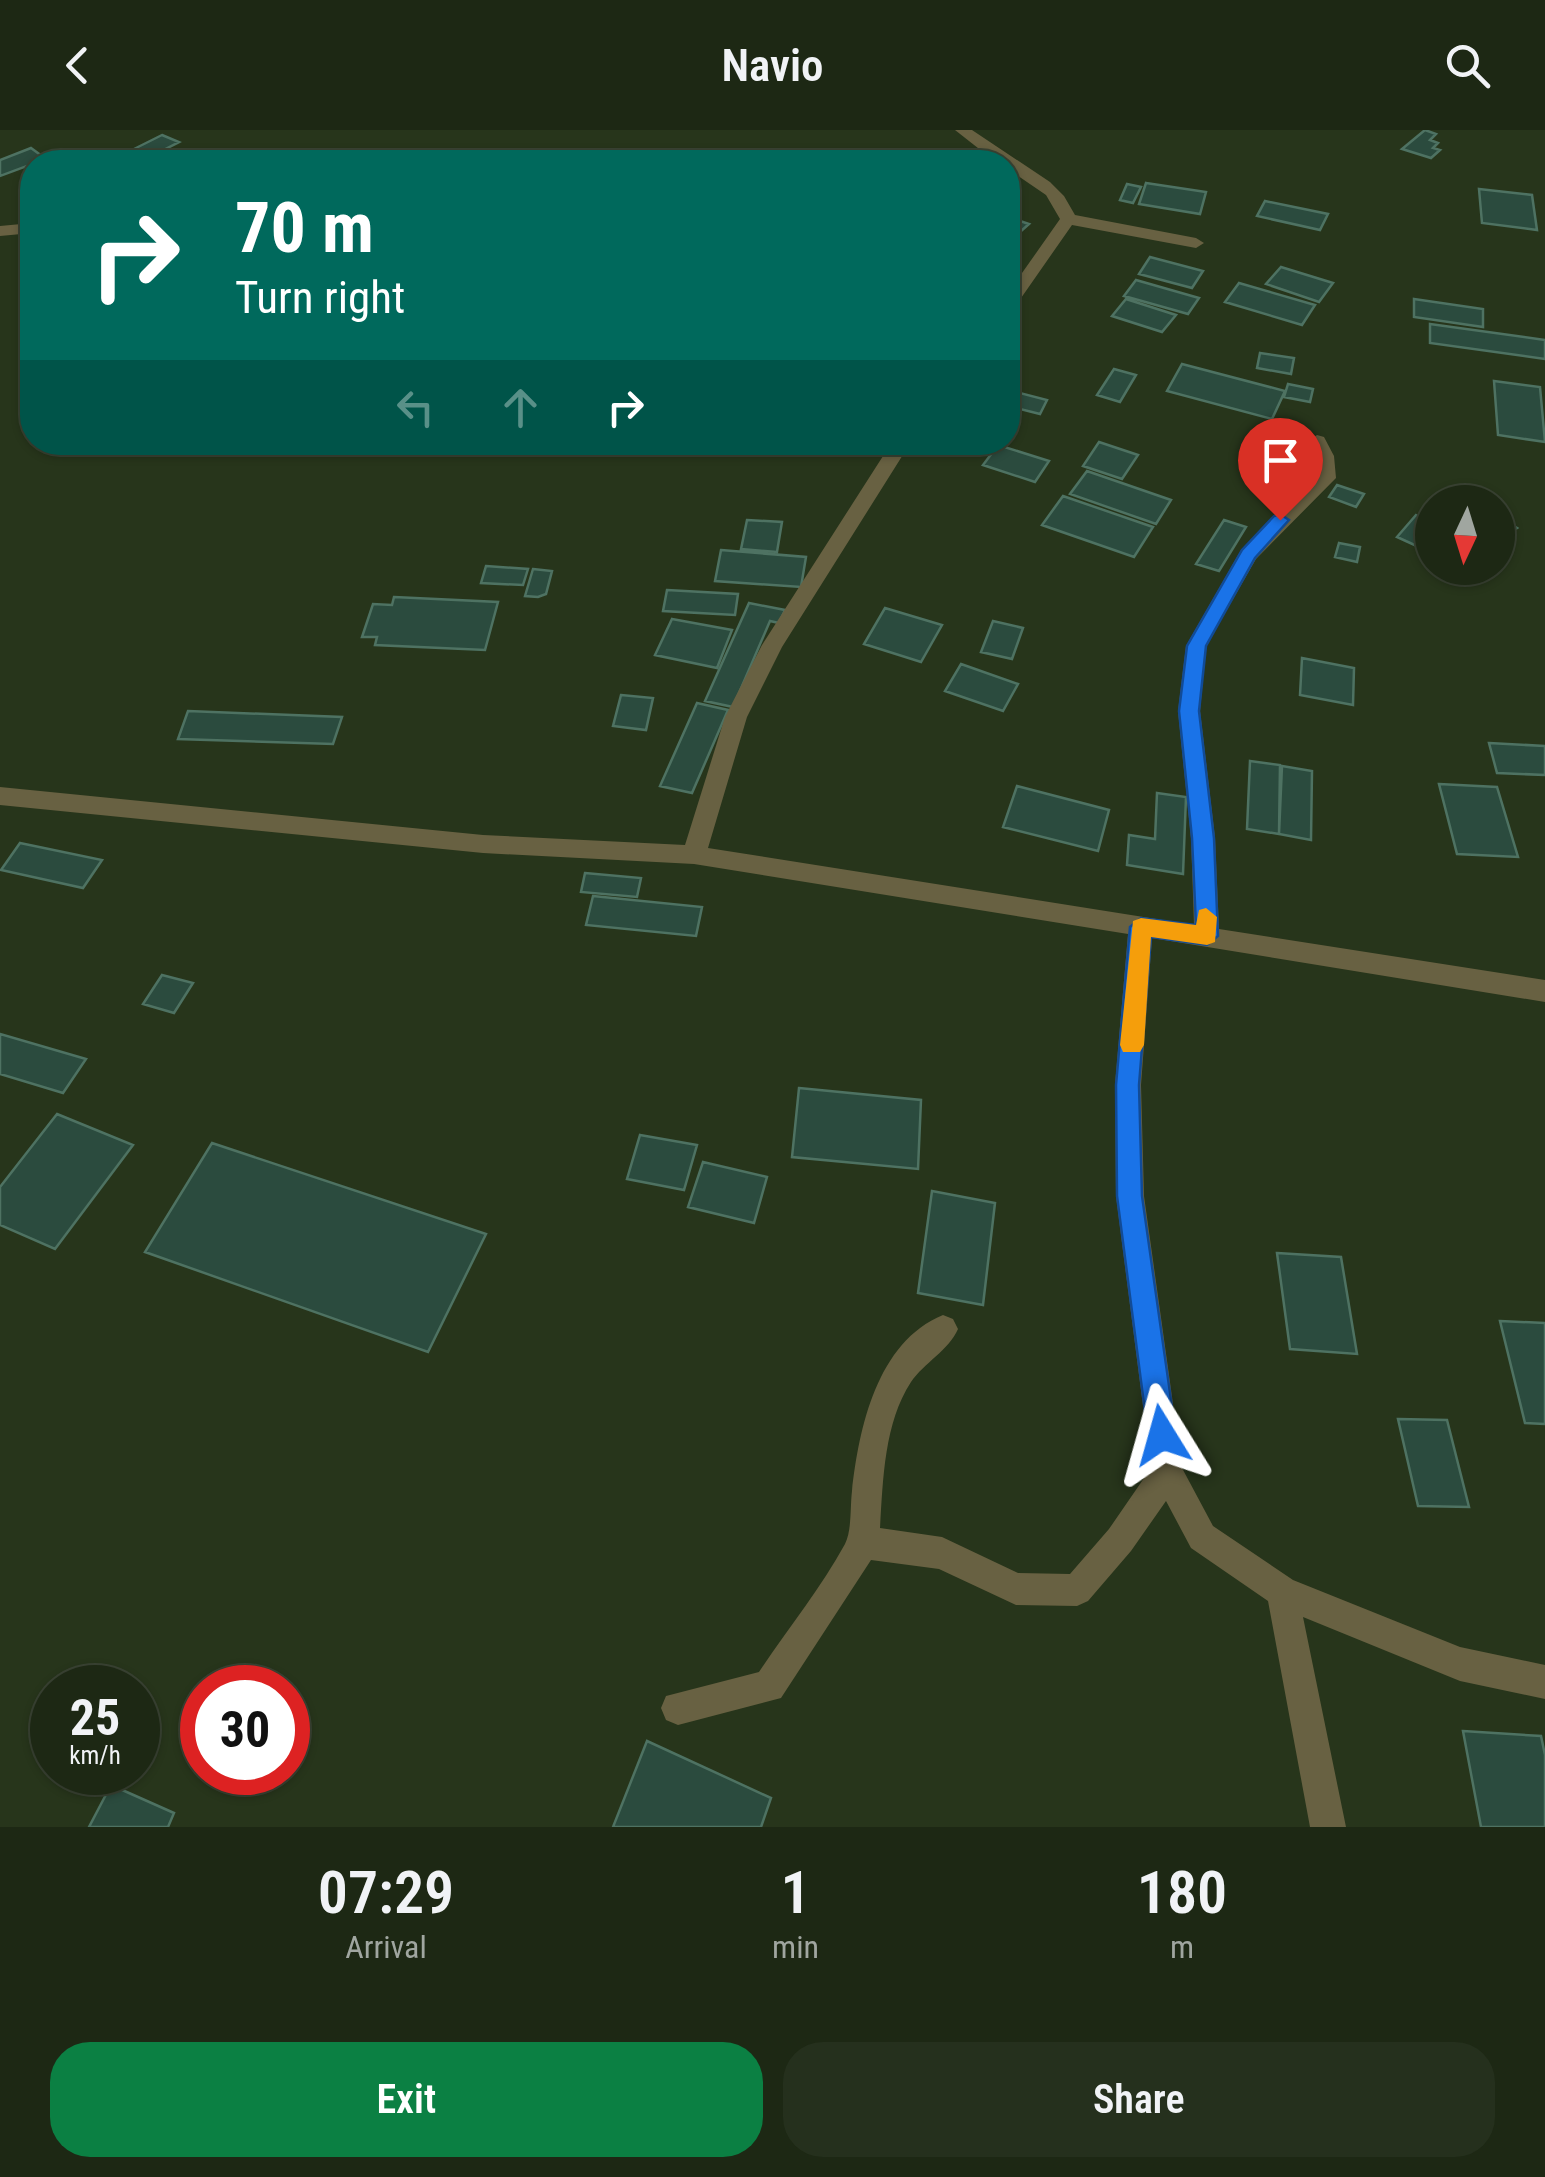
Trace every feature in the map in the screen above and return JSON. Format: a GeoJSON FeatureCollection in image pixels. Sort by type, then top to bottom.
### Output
{"type":"FeatureCollection","features":[{"type":"Feature","properties":{"kind":"street"},"geometry":{"type":"LineString","coordinates":[[962,130],[989,150]]}},
{"type":"Feature","properties":{"kind":"street"},"geometry":{"type":"LineString","coordinates":[[1020,169],[1043,182],[1063,203],[1068,220]]}},
{"type":"Feature","properties":{"kind":"street"},"geometry":{"type":"LineString","coordinates":[[1068,220],[1196,242]]}},
{"type":"Feature","properties":{"kind":"street"},"geometry":{"type":"LineString","coordinates":[[1020,287],[1068,220]]}},
{"type":"Feature","properties":{"kind":"street"},"geometry":{"type":"LineString","coordinates":[[1207,936],[1203,838],[1189,711],[1196,646],[1248,554],[1327,478],[1325,456],[1317,441]]}},
{"type":"Feature","properties":{"kind":"street"},"geometry":{"type":"LineString","coordinates":[[694,855],[736,717],[772,644],[894,455]]}},
{"type":"Feature","properties":{"kind":"street"},"geometry":{"type":"LineString","coordinates":[[0,796],[483,844],[694,855],[1545,991]]}},
{"type":"Feature","properties":{"kind":"street"},"geometry":{"type":"LineString","coordinates":[[1141,927],[1128,1085],[1130,1196],[1167,1472],[1202,1537],[1282,1592],[1460,1664],[1545,1682]]}},
{"type":"Feature","properties":{"kind":"street"},"geometry":{"type":"LineString","coordinates":[[678,1708],[769,1686],[864,1546],[869,1470],[880,1417],[910,1358],[943,1329]]}},
{"type":"Feature","properties":{"kind":"street"},"geometry":{"type":"LineString","coordinates":[[864,1546],[882,1544],[942,1554],[1016,1589],[1077,1590],[1120,1540],[1167,1472]]}},
{"type":"Feature","properties":{"kind":"street"},"geometry":{"type":"LineString","coordinates":[[1282,1592],[1328,1827]]}},
{"type":"Feature","properties":{"kind":"building"},"geometry":{"type":"Polygon","coordinates":[[[1425,130],[1436,134],[1430,140],[1438,143],[1433,148],[1440,150],[1431,158],[1402,149],[1425,130]]]}},
{"type":"Feature","properties":{"kind":"building"},"geometry":{"type":"Polygon","coordinates":[[[162,135],[179,142],[163,150],[132,150],[162,135]]]}},
{"type":"Feature","properties":{"kind":"building"},"geometry":{"type":"Polygon","coordinates":[[[20,152],[20,169],[0,176],[0,160],[20,152]]]}},
{"type":"Feature","properties":{"kind":"building"},"geometry":{"type":"Polygon","coordinates":[[[1146,183],[1206,192],[1200,214],[1139,204],[1146,183]]]}},
{"type":"Feature","properties":{"kind":"building"},"geometry":{"type":"Polygon","coordinates":[[[1127,184],[1141,187],[1133,203],[1120,200],[1127,184]]]}},
{"type":"Feature","properties":{"kind":"building"},"geometry":{"type":"Polygon","coordinates":[[[1479,189],[1532,195],[1537,230],[1482,223],[1479,189]]]}},
{"type":"Feature","properties":{"kind":"building"},"geometry":{"type":"Polygon","coordinates":[[[1265,201],[1328,214],[1320,230],[1257,216],[1265,201]]]}},
{"type":"Feature","properties":{"kind":"building"},"geometry":{"type":"Polygon","coordinates":[[[1150,257],[1203,271],[1192,288],[1139,274],[1150,257]]]}},
{"type":"Feature","properties":{"kind":"building"},"geometry":{"type":"Polygon","coordinates":[[[1281,267],[1333,283],[1319,302],[1266,284],[1281,267]]]}},
{"type":"Feature","properties":{"kind":"building"},"geometry":{"type":"Polygon","coordinates":[[[1136,280],[1199,298],[1188,314],[1124,296],[1136,280]]]}},
{"type":"Feature","properties":{"kind":"building"},"geometry":{"type":"Polygon","coordinates":[[[1239,283],[1315,305],[1302,325],[1225,302],[1239,283]]]}},
{"type":"Feature","properties":{"kind":"building"},"geometry":{"type":"Polygon","coordinates":[[[1126,299],[1176,315],[1162,332],[1112,316],[1126,299]]]}},
{"type":"Feature","properties":{"kind":"building"},"geometry":{"type":"Polygon","coordinates":[[[1414,299],[1483,309],[1483,327],[1414,317],[1414,299]]]}},
{"type":"Feature","properties":{"kind":"building"},"geometry":{"type":"Polygon","coordinates":[[[1430,324],[1545,340],[1545,359],[1430,343],[1430,324]]]}},
{"type":"Feature","properties":{"kind":"building"},"geometry":{"type":"Polygon","coordinates":[[[1260,353],[1294,358],[1291,374],[1257,368],[1260,353]]]}},
{"type":"Feature","properties":{"kind":"building"},"geometry":{"type":"Polygon","coordinates":[[[1182,364],[1285,391],[1272,419],[1167,391],[1182,364]]]}},
{"type":"Feature","properties":{"kind":"building"},"geometry":{"type":"Polygon","coordinates":[[[1114,369],[1136,375],[1120,402],[1097,395],[1114,369]]]}},
{"type":"Feature","properties":{"kind":"building"},"geometry":{"type":"Polygon","coordinates":[[[1494,381],[1540,387],[1545,442],[1498,435],[1494,381]]]}},
{"type":"Feature","properties":{"kind":"building"},"geometry":{"type":"Polygon","coordinates":[[[1288,384],[1313,389],[1310,402],[1284,397],[1288,384]]]}},
{"type":"Feature","properties":{"kind":"building"},"geometry":{"type":"Polygon","coordinates":[[[1020,393],[1047,400],[1040,414],[1020,409],[1020,393]]]}},
{"type":"Feature","properties":{"kind":"building"},"geometry":{"type":"Polygon","coordinates":[[[1099,442],[1138,455],[1122,479],[1083,466],[1099,442]]]}},
{"type":"Feature","properties":{"kind":"building"},"geometry":{"type":"Polygon","coordinates":[[[1020,452],[1049,461],[1035,482],[983,465],[990,455],[1020,455],[1020,452]]]}},
{"type":"Feature","properties":{"kind":"building"},"geometry":{"type":"Polygon","coordinates":[[[1087,471],[1171,500],[1156,524],[1070,494],[1087,471]]]}},
{"type":"Feature","properties":{"kind":"building"},"geometry":{"type":"Polygon","coordinates":[[[1337,485],[1364,494],[1356,507],[1329,497],[1337,485]]]}},
{"type":"Feature","properties":{"kind":"building"},"geometry":{"type":"Polygon","coordinates":[[[1063,496],[1153,527],[1134,557],[1042,525],[1063,496]]]}},
{"type":"Feature","properties":{"kind":"building"},"geometry":{"type":"Polygon","coordinates":[[[1415,516],[1415,545],[1397,537],[1415,516]]]}},
{"type":"Feature","properties":{"kind":"building"},"geometry":{"type":"Polygon","coordinates":[[[747,520],[782,522],[777,552],[741,549],[747,520]]]}},
{"type":"Feature","properties":{"kind":"building"},"geometry":{"type":"Polygon","coordinates":[[[1224,520],[1246,527],[1219,571],[1196,564],[1224,520]]]}},
{"type":"Feature","properties":{"kind":"building"},"geometry":{"type":"Polygon","coordinates":[[[1339,543],[1360,547],[1357,562],[1335,557],[1339,543]]]}},
{"type":"Feature","properties":{"kind":"building"},"geometry":{"type":"Polygon","coordinates":[[[721,550],[806,557],[801,587],[715,581],[721,550]]]}},
{"type":"Feature","properties":{"kind":"building"},"geometry":{"type":"Polygon","coordinates":[[[486,566],[528,569],[523,585],[481,583],[486,566]]]}},
{"type":"Feature","properties":{"kind":"building"},"geometry":{"type":"Polygon","coordinates":[[[533,569],[552,571],[546,594],[538,597],[525,596],[533,569]]]}},
{"type":"Feature","properties":{"kind":"building"},"geometry":{"type":"Polygon","coordinates":[[[667,590],[738,594],[735,615],[663,611],[667,590]]]}},
{"type":"Feature","properties":{"kind":"building"},"geometry":{"type":"Polygon","coordinates":[[[394,597],[498,602],[485,650],[375,645],[377,637],[362,637],[373,604],[392,605],[394,597]]]}},
{"type":"Feature","properties":{"kind":"building"},"geometry":{"type":"Polygon","coordinates":[[[749,603],[785,610],[779,623],[770,621],[733,707],[705,701],[749,603]]]}},
{"type":"Feature","properties":{"kind":"building"},"geometry":{"type":"Polygon","coordinates":[[[885,608],[942,625],[921,662],[864,644],[885,608]]]}},
{"type":"Feature","properties":{"kind":"building"},"geometry":{"type":"Polygon","coordinates":[[[672,619],[732,630],[717,668],[655,655],[672,619]]]}},
{"type":"Feature","properties":{"kind":"building"},"geometry":{"type":"Polygon","coordinates":[[[993,621],[1023,628],[1012,659],[981,652],[993,621]]]}},
{"type":"Feature","properties":{"kind":"building"},"geometry":{"type":"Polygon","coordinates":[[[1302,658],[1354,668],[1353,705],[1300,695],[1302,658]]]}},
{"type":"Feature","properties":{"kind":"building"},"geometry":{"type":"Polygon","coordinates":[[[961,664],[1018,684],[1003,711],[945,691],[961,664]]]}},
{"type":"Feature","properties":{"kind":"building"},"geometry":{"type":"Polygon","coordinates":[[[621,695],[653,698],[646,730],[613,726],[621,695]]]}},
{"type":"Feature","properties":{"kind":"building"},"geometry":{"type":"Polygon","coordinates":[[[697,703],[728,710],[692,793],[660,786],[697,703]]]}},
{"type":"Feature","properties":{"kind":"building"},"geometry":{"type":"Polygon","coordinates":[[[188,711],[342,717],[333,744],[178,739],[188,711]]]}},
{"type":"Feature","properties":{"kind":"building"},"geometry":{"type":"Polygon","coordinates":[[[1489,743],[1545,746],[1545,775],[1497,773],[1489,743]]]}},
{"type":"Feature","properties":{"kind":"building"},"geometry":{"type":"Polygon","coordinates":[[[1250,761],[1280,765],[1279,834],[1247,829],[1250,761]]]}},
{"type":"Feature","properties":{"kind":"building"},"geometry":{"type":"Polygon","coordinates":[[[1282,766],[1312,771],[1311,840],[1279,834],[1282,766]]]}},
{"type":"Feature","properties":{"kind":"building"},"geometry":{"type":"Polygon","coordinates":[[[1439,784],[1497,787],[1518,857],[1457,854],[1439,784]]]}},
{"type":"Feature","properties":{"kind":"building"},"geometry":{"type":"Polygon","coordinates":[[[1017,786],[1109,810],[1098,851],[1003,827],[1017,786]]]}},
{"type":"Feature","properties":{"kind":"building"},"geometry":{"type":"Polygon","coordinates":[[[1157,793],[1186,797],[1183,874],[1127,865],[1129,835],[1155,839],[1157,793]]]}},
{"type":"Feature","properties":{"kind":"building"},"geometry":{"type":"Polygon","coordinates":[[[20,843],[102,860],[83,888],[1,870],[20,843]]]}},
{"type":"Feature","properties":{"kind":"building"},"geometry":{"type":"Polygon","coordinates":[[[585,873],[641,878],[637,897],[581,892],[585,873]]]}},
{"type":"Feature","properties":{"kind":"building"},"geometry":{"type":"Polygon","coordinates":[[[593,896],[702,907],[696,936],[586,925],[593,896]]]}},
{"type":"Feature","properties":{"kind":"building"},"geometry":{"type":"Polygon","coordinates":[[[162,975],[193,983],[174,1013],[143,1004],[162,975]]]}},
{"type":"Feature","properties":{"kind":"building"},"geometry":{"type":"Polygon","coordinates":[[[0,1034],[86,1059],[63,1093],[0,1074],[0,1034]]]}},
{"type":"Feature","properties":{"kind":"building"},"geometry":{"type":"Polygon","coordinates":[[[799,1088],[921,1100],[918,1169],[792,1157],[799,1088]]]}},
{"type":"Feature","properties":{"kind":"building"},"geometry":{"type":"Polygon","coordinates":[[[57,1114],[133,1145],[55,1249],[0,1225],[0,1187],[57,1114]]]}},
{"type":"Feature","properties":{"kind":"building"},"geometry":{"type":"Polygon","coordinates":[[[640,1135],[697,1145],[684,1190],[627,1179],[640,1135]]]}},
{"type":"Feature","properties":{"kind":"building"},"geometry":{"type":"Polygon","coordinates":[[[212,1143],[486,1234],[428,1352],[145,1252],[212,1143]]]}},
{"type":"Feature","properties":{"kind":"building"},"geometry":{"type":"Polygon","coordinates":[[[703,1162],[767,1177],[754,1223],[688,1207],[703,1162]]]}},
{"type":"Feature","properties":{"kind":"building"},"geometry":{"type":"Polygon","coordinates":[[[932,1191],[995,1203],[983,1305],[918,1293],[932,1191]]]}},
{"type":"Feature","properties":{"kind":"building"},"geometry":{"type":"Polygon","coordinates":[[[1277,1253],[1341,1257],[1357,1354],[1290,1349],[1277,1253]]]}},
{"type":"Feature","properties":{"kind":"building"},"geometry":{"type":"Polygon","coordinates":[[[1500,1321],[1545,1323],[1545,1424],[1525,1423],[1500,1321]]]}},
{"type":"Feature","properties":{"kind":"building"},"geometry":{"type":"Polygon","coordinates":[[[1398,1419],[1447,1420],[1469,1507],[1418,1506],[1398,1419]]]}},
{"type":"Feature","properties":{"kind":"building"},"geometry":{"type":"Polygon","coordinates":[[[1463,1731],[1541,1736],[1545,1755],[1545,1827],[1481,1827],[1463,1731]]]}},
{"type":"Feature","properties":{"kind":"building"},"geometry":{"type":"Polygon","coordinates":[[[647,1741],[771,1798],[761,1827],[613,1827],[647,1741]]]}},
{"type":"Feature","properties":{"kind":"building"},"geometry":{"type":"Polygon","coordinates":[[[106,1795],[134,1795],[174,1813],[168,1827],[89,1827],[106,1795]]]}},
{"type":"Feature","properties":{"kind":"slow traffic"},"geometry":{"type":"LineString","coordinates":[[1132,1045],[1141,927],[1207,936],[1206,917]]}},
{"type":"Feature","properties":{"kind":"route"},"geometry":{"type":"LineString","coordinates":[[1162,1435],[1143,1318],[1140,1259],[1130,1196],[1128,1085],[1141,927],[1207,936],[1203,838],[1189,711],[1196,646],[1248,554],[1280,520]]}}]}
